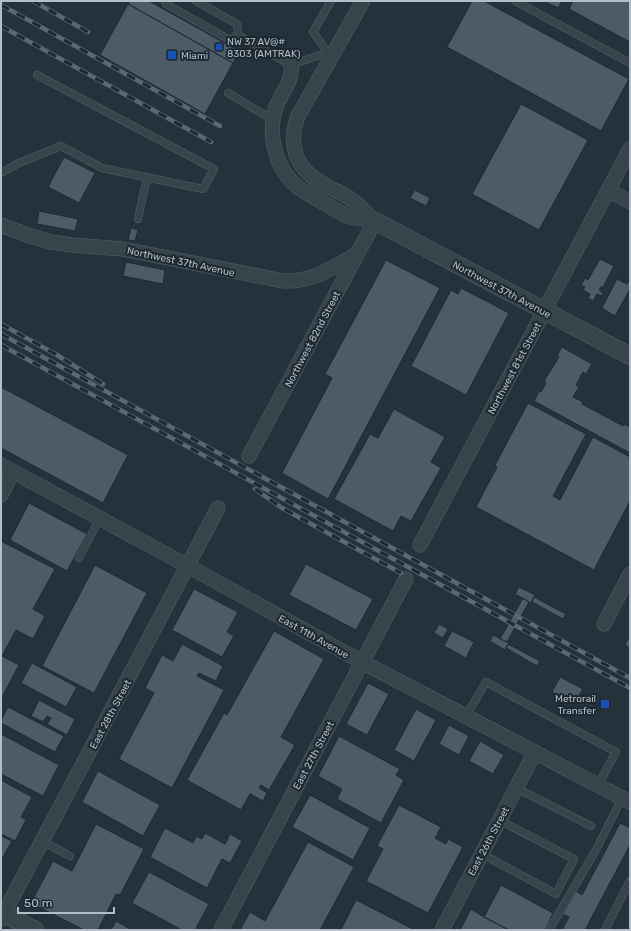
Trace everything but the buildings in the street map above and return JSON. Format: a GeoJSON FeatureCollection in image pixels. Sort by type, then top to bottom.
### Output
{"type":"FeatureCollection","features":[{"type":"Feature","properties":{"kind":"street","name":"Northwest 37th Avenue"},"geometry":{"type":"LineString","coordinates":[[363,1],[298,116],[293,134],[295,154],[301,165],[310,175],[355,202],[375,221],[630,356]]}},
{"type":"Feature","properties":{"kind":"street","name":"Northwest 37th Avenue"},"geometry":{"type":"LineString","coordinates":[[291,65],[291,76],[279,99],[273,120],[273,138],[278,158],[284,171],[293,182],[308,194],[347,216],[375,221]]}},
{"type":"Feature","properties":{"kind":"street","name":"Northwest 81st Street"},"geometry":{"type":"LineString","coordinates":[[420,544],[630,148]]}},
{"type":"Feature","properties":{"kind":"street"},"geometry":{"type":"LineString","coordinates":[[608,190],[630,202]]}},
{"type":"Feature","properties":{"kind":"street","name":"Northwest 82nd Street"},"geometry":{"type":"LineString","coordinates":[[249,456],[375,221]]}},
{"type":"Feature","properties":{"kind":"street","name":"Northwest 37th Avenue"},"geometry":{"type":"LineString","coordinates":[[1,225],[51,242],[123,250],[283,281],[299,281],[315,277],[357,254]]}},
{"type":"Feature","properties":{"kind":"street"},"geometry":{"type":"LineString","coordinates":[[1,495],[7,468]]}},
{"type":"Feature","properties":{"kind":"street","name":"East 11th Avenue"},"geometry":{"type":"LineString","coordinates":[[7,468],[362,662],[626,800]]}},
{"type":"Feature","properties":{"kind":"street","name":"East 28th Street"},"geometry":{"type":"LineString","coordinates":[[2,915],[218,508]]}},
{"type":"Feature","properties":{"kind":"street"},"geometry":{"type":"LineString","coordinates":[[604,624],[630,574]]}},
{"type":"Feature","properties":{"kind":"street","name":"East 27th Street"},"geometry":{"type":"LineString","coordinates":[[220,930],[406,579]]}},
{"type":"Feature","properties":{"kind":"street","name":"East 26th Street"},"geometry":{"type":"LineString","coordinates":[[442,930],[535,752]]}},
{"type":"Feature","properties":{"kind":"street"},"geometry":{"type":"LineString","coordinates":[[2,915],[35,930]]}},
{"type":"Feature","properties":{"kind":"lane"},"geometry":{"type":"LineString","coordinates":[[165,1],[166,4],[230,40],[238,35]]}},
{"type":"Feature","properties":{"kind":"lane"},"geometry":{"type":"LineString","coordinates":[[196,1],[237,24],[238,35]]}},
{"type":"Feature","properties":{"kind":"lane"},"geometry":{"type":"LineString","coordinates":[[331,1],[313,32],[331,57]]}},
{"type":"Feature","properties":{"kind":"lane"},"geometry":{"type":"LineString","coordinates":[[515,2],[630,63]]}},
{"type":"Feature","properties":{"kind":"lane"},"geometry":{"type":"LineString","coordinates":[[238,35],[291,65],[320,56],[331,57]]}},
{"type":"Feature","properties":{"kind":"lane"},"geometry":{"type":"LineString","coordinates":[[1,172],[61,146],[102,168],[203,188],[214,169],[37,75]]}},
{"type":"Feature","properties":{"kind":"lane"},"geometry":{"type":"LineString","coordinates":[[228,93],[273,120]]}},
{"type":"Feature","properties":{"kind":"lane"},"geometry":{"type":"LineString","coordinates":[[138,219],[148,177]]}},
{"type":"Feature","properties":{"kind":"lane"},"geometry":{"type":"LineString","coordinates":[[79,558],[100,518]]}},
{"type":"Feature","properties":{"kind":"lane"},"geometry":{"type":"LineString","coordinates":[[466,716],[486,682],[616,752],[598,785]]}},
{"type":"Feature","properties":{"kind":"lane"},"geometry":{"type":"LineString","coordinates":[[516,788],[591,826]]}},
{"type":"Feature","properties":{"kind":"lane"},"geometry":{"type":"LineString","coordinates":[[549,930],[626,800]]}},
{"type":"Feature","properties":{"kind":"lane"},"geometry":{"type":"LineString","coordinates":[[482,854],[556,894],[574,859],[499,820]]}},
{"type":"Feature","properties":{"kind":"lane"},"geometry":{"type":"LineString","coordinates":[[42,841],[70,856]]}},
{"type":"Feature","properties":{"kind":"lane"},"geometry":{"type":"LineString","coordinates":[[605,930],[630,881]]}},
{"type":"Feature","properties":{"kind":"railway"},"geometry":{"type":"LineString","coordinates":[[33,1],[88,32]]}},
{"type":"Feature","properties":{"kind":"railway"},"geometry":{"type":"LineString","coordinates":[[1,5],[220,126]]}},
{"type":"Feature","properties":{"kind":"railway"},"geometry":{"type":"LineString","coordinates":[[1,26],[211,142]]}},
{"type":"Feature","properties":{"kind":"railway"},"geometry":{"type":"LineString","coordinates":[[1,324],[57,355],[103,384]]}},
{"type":"Feature","properties":{"kind":"railway"},"geometry":{"type":"LineString","coordinates":[[1,334],[630,678]]}},
{"type":"Feature","properties":{"kind":"railway"},"geometry":{"type":"LineString","coordinates":[[1,345],[630,688]]}},
{"type":"Feature","properties":{"kind":"railway"},"geometry":{"type":"LineString","coordinates":[[255,489],[282,508],[401,573]]}},
{"type":"Feature","properties":{"kind":"place","name":"NW 37 AV@# 8303 (AMTRAK)"},"geometry":{"type":"Point","coordinates":[219,47]}},
{"type":"Feature","properties":{"kind":"place","name":"Miami"},"geometry":{"type":"Point","coordinates":[172,55]}},
{"type":"Feature","properties":{"kind":"place","name":"Metrorail Transfer"},"geometry":{"type":"Point","coordinates":[605,704]}}]}
